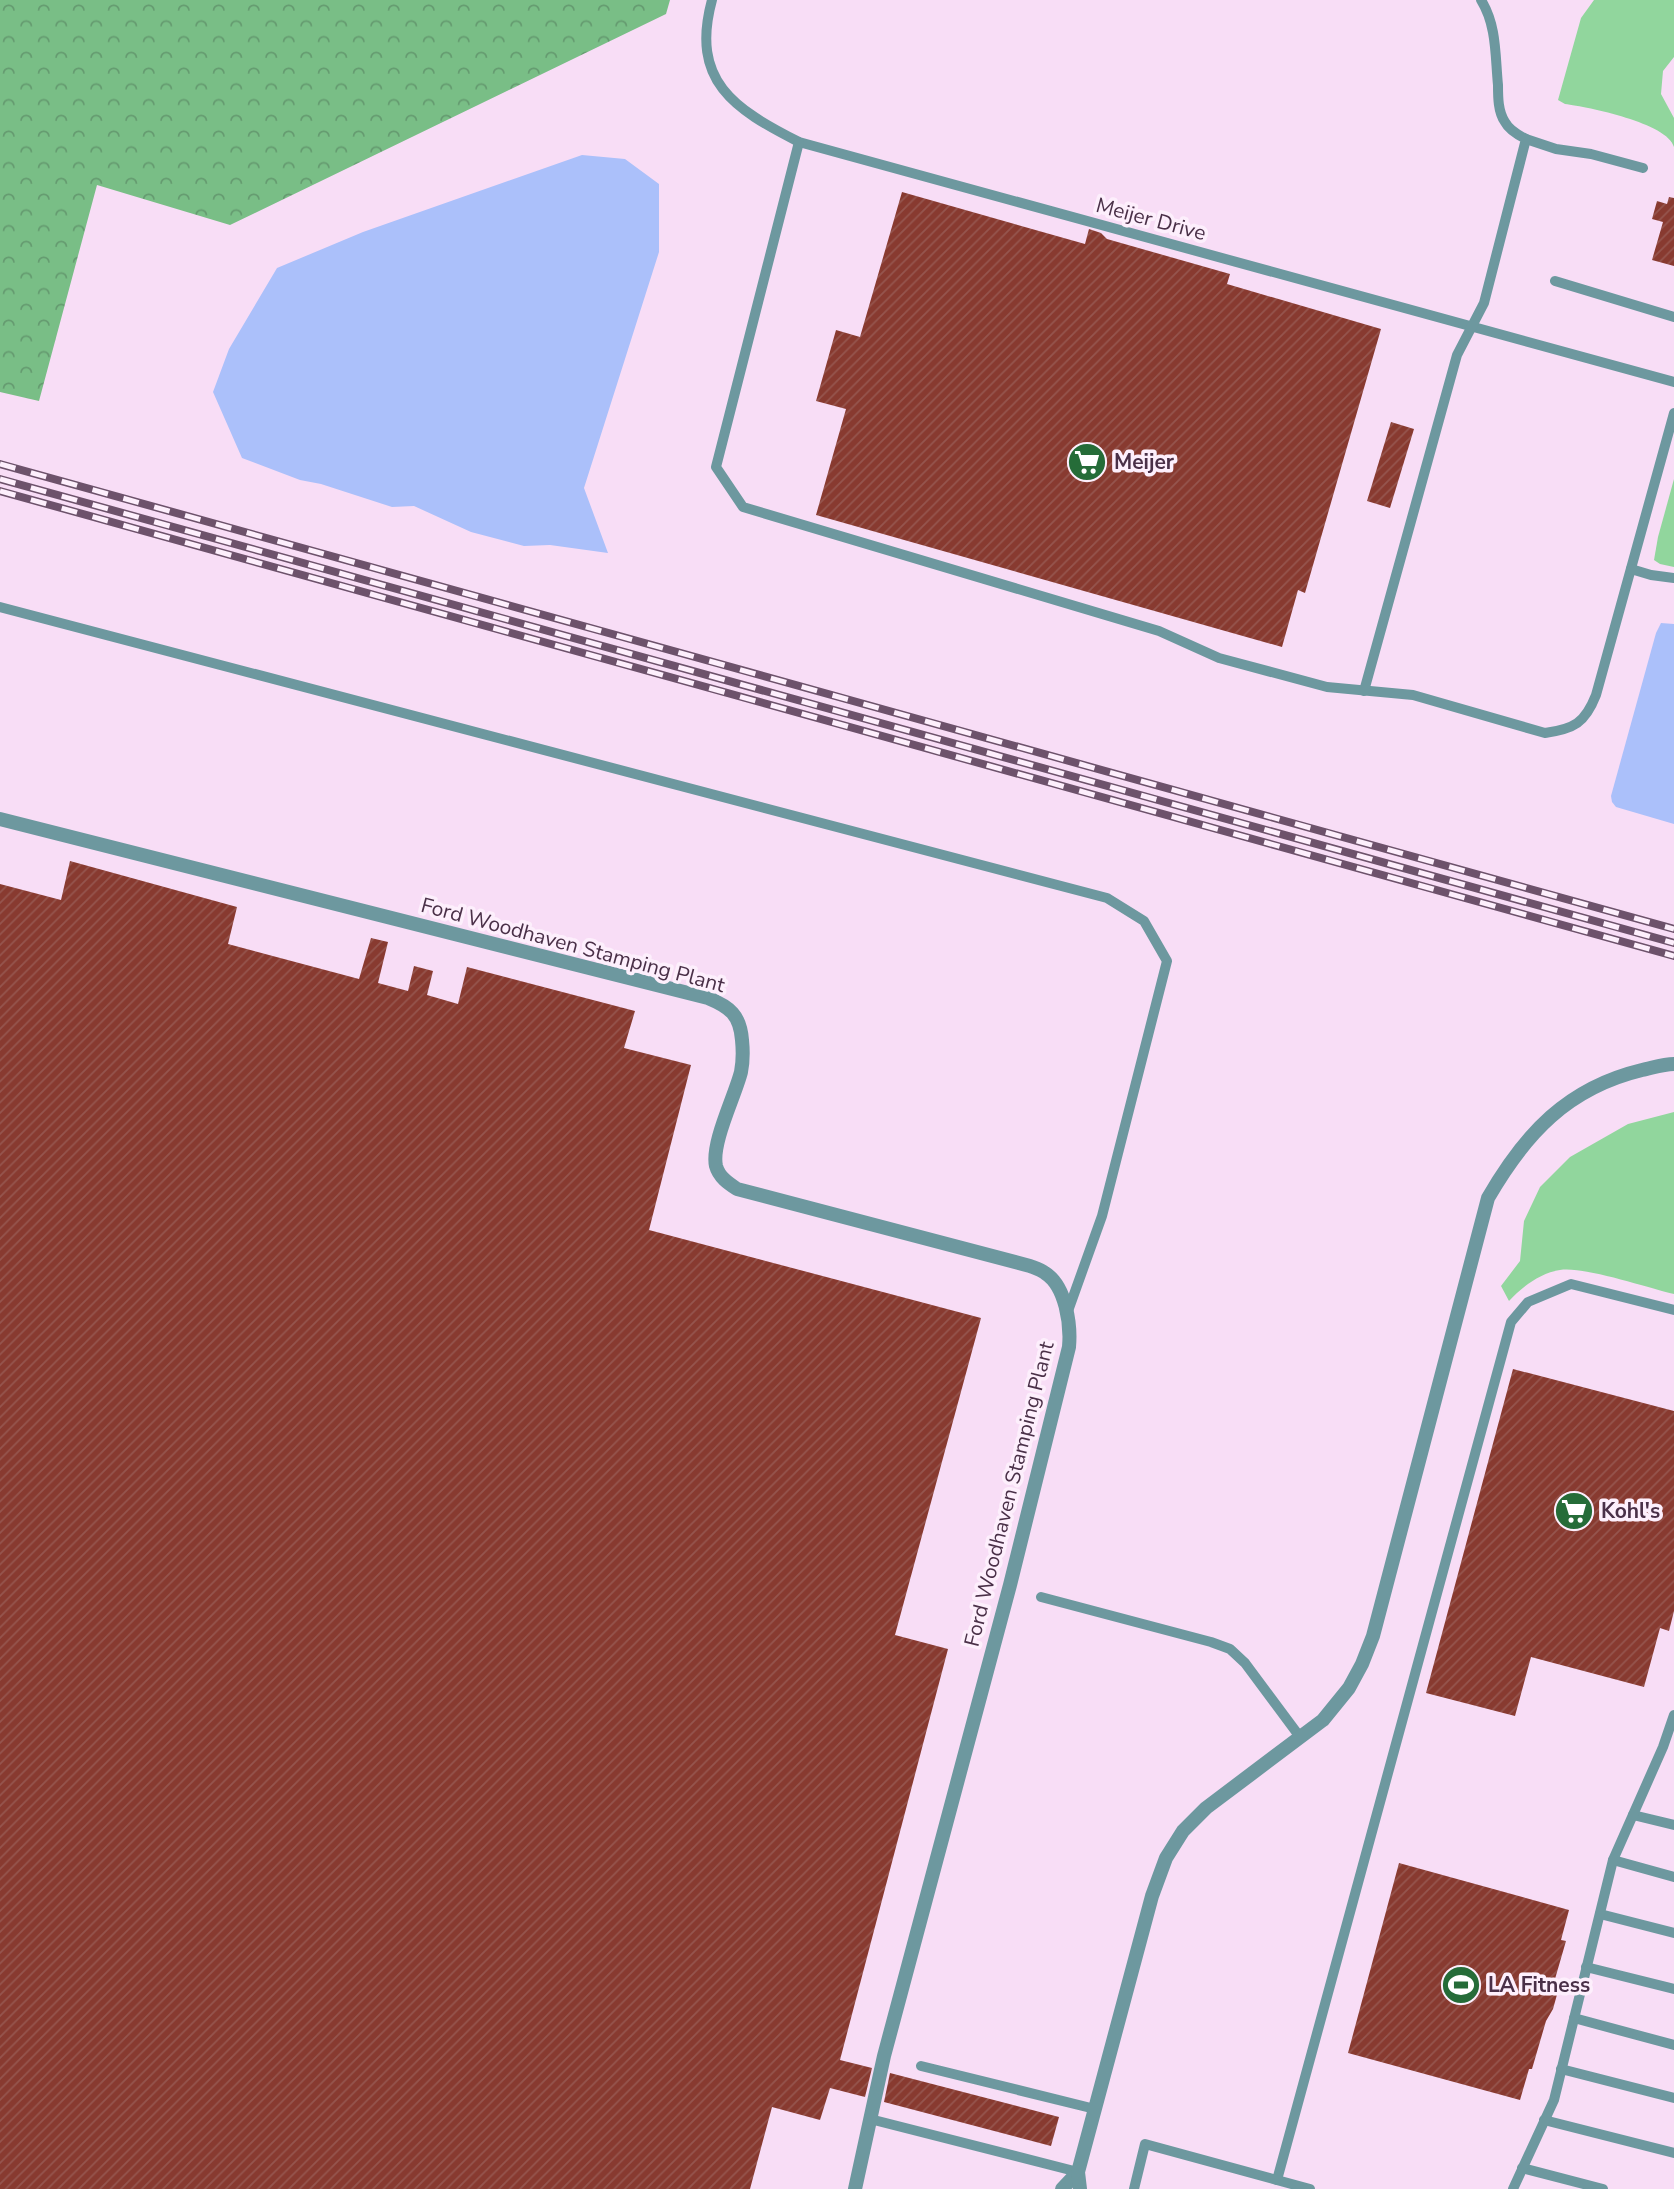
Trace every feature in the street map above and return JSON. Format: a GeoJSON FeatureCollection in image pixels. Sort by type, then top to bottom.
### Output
{"type":"FeatureCollection","features":[{"type":"Feature","properties":{"kind":"street","name":"Ford Woodhaven Stamping Plant"},"geometry":{"type":"LineString","coordinates":[[0,819],[695,995],[725,1005],[735,1013],[741,1027],[743,1048],[742,1070],[717,1146],[716,1166],[727,1182],[737,1189],[1030,1266],[1047,1274],[1055,1283],[1068,1312],[1071,1330],[1069,1347],[1010,1585],[884,2056],[855,2189]]}},
{"type":"Feature","properties":{"kind":"street"},"geometry":{"type":"LineString","coordinates":[[1080,2189],[1078,2172],[1152,1896],[1166,1858],[1183,1831],[1206,1808],[1323,1720],[1349,1688],[1363,1664],[1373,1636],[1488,1198],[1531,1135],[1562,1106],[1612,1077],[1674,1064]]}},
{"type":"Feature","properties":{"kind":"street"},"geometry":{"type":"LineString","coordinates":[[1062,2189],[1078,2172]]}},
{"type":"Feature","properties":{"kind":"lane","name":"Meijer Drive"},"geometry":{"type":"LineString","coordinates":[[712,0],[705,42],[708,63],[718,82],[736,104],[757,121],[799,142],[1674,382]]}},
{"type":"Feature","properties":{"kind":"lane"},"geometry":{"type":"LineString","coordinates":[[1481,0],[1489,13],[1494,34],[1499,104],[1505,123],[1518,135],[1556,149],[1591,154],[1643,168]]}},
{"type":"Feature","properties":{"kind":"lane"},"geometry":{"type":"LineString","coordinates":[[1364,691],[1457,355],[1483,303],[1526,138]]}},
{"type":"Feature","properties":{"kind":"lane"},"geometry":{"type":"LineString","coordinates":[[799,142],[716,467],[743,507],[1159,631],[1219,658],[1327,687],[1413,695],[1545,733],[1567,730],[1588,715],[1592,706],[1674,413]]}},
{"type":"Feature","properties":{"kind":"lane"},"geometry":{"type":"LineString","coordinates":[[1555,281],[1674,317]]}},
{"type":"Feature","properties":{"kind":"lane"},"geometry":{"type":"LineString","coordinates":[[1631,569],[1674,578]]}},
{"type":"Feature","properties":{"kind":"lane"},"geometry":{"type":"LineString","coordinates":[[0,607],[1107,898],[1144,921],[1167,961],[1102,1216],[1068,1312]]}},
{"type":"Feature","properties":{"kind":"lane"},"geometry":{"type":"LineString","coordinates":[[1277,2180],[1511,1322],[1528,1302],[1571,1284],[1674,1310]]}},
{"type":"Feature","properties":{"kind":"lane"},"geometry":{"type":"LineString","coordinates":[[1041,1597],[1210,1642],[1230,1650],[1245,1663],[1300,1737]]}},
{"type":"Feature","properties":{"kind":"lane"},"geometry":{"type":"LineString","coordinates":[[1513,2189],[1554,2100],[1613,1860],[1674,1715]]}},
{"type":"Feature","properties":{"kind":"lane"},"geometry":{"type":"LineString","coordinates":[[1633,1815],[1674,1825]]}},
{"type":"Feature","properties":{"kind":"lane"},"geometry":{"type":"LineString","coordinates":[[1613,1860],[1674,1877]]}},
{"type":"Feature","properties":{"kind":"lane"},"geometry":{"type":"LineString","coordinates":[[1600,1914],[1674,1933]]}},
{"type":"Feature","properties":{"kind":"lane"},"geometry":{"type":"LineString","coordinates":[[1586,1967],[1674,1989]]}},
{"type":"Feature","properties":{"kind":"lane"},"geometry":{"type":"LineString","coordinates":[[1574,2018],[1674,2045]]}},
{"type":"Feature","properties":{"kind":"lane"},"geometry":{"type":"LineString","coordinates":[[920,2066],[1095,2109]]}},
{"type":"Feature","properties":{"kind":"lane"},"geometry":{"type":"LineString","coordinates":[[1561,2069],[1674,2098]]}},
{"type":"Feature","properties":{"kind":"lane"},"geometry":{"type":"LineString","coordinates":[[870,2119],[1078,2172]]}},
{"type":"Feature","properties":{"kind":"lane"},"geometry":{"type":"LineString","coordinates":[[1544,2120],[1674,2153]]}},
{"type":"Feature","properties":{"kind":"lane"},"geometry":{"type":"LineString","coordinates":[[1134,2189],[1145,2144],[1310,2189]]}},
{"type":"Feature","properties":{"kind":"lane"},"geometry":{"type":"LineString","coordinates":[[1522,2168],[1603,2189]]}},
{"type":"Feature","properties":{"kind":"green space"},"geometry":{"type":"Polygon","coordinates":[[[0,0],[670,0],[666,14],[230,225],[97,185],[39,401],[0,392],[0,0]]]}},
{"type":"Feature","properties":{"kind":"green space"},"geometry":{"type":"Polygon","coordinates":[[[1594,0],[1674,0],[1674,57],[1663,71],[1661,94],[1674,118],[1674,147],[1669,138],[1643,124],[1558,100],[1581,18],[1594,0]]]}},
{"type":"Feature","properties":{"kind":"green space"},"geometry":{"type":"Polygon","coordinates":[[[1674,479],[1674,567],[1654,560],[1674,479]]]}},
{"type":"Feature","properties":{"kind":"green space"},"geometry":{"type":"Polygon","coordinates":[[[1674,1112],[1674,1294],[1600,1274],[1560,1270],[1532,1281],[1509,1301],[1501,1286],[1520,1261],[1524,1221],[1540,1187],[1570,1157],[1628,1124],[1674,1112]]]}},
{"type":"Feature","properties":{"kind":"water"},"geometry":{"type":"Polygon","coordinates":[[[582,155],[625,159],[659,184],[659,252],[584,488],[608,553],[550,545],[524,546],[471,532],[414,506],[392,507],[300,480],[242,458],[213,392],[229,349],[277,268],[363,232],[582,155]]]}},
{"type":"Feature","properties":{"kind":"water"},"geometry":{"type":"Polygon","coordinates":[[[1661,623],[1674,624],[1674,824],[1616,807],[1611,796],[1661,623]]]}},
{"type":"Feature","properties":{"kind":"building","name":"Meijer"},"geometry":{"type":"Polygon","coordinates":[[[902,192],[1085,244],[1089,229],[1101,233],[1107,239],[1230,274],[1227,284],[1381,329],[1305,593],[1298,590],[1282,647],[816,515],[846,409],[816,401],[836,330],[860,337],[902,192]]]}},
{"type":"Feature","properties":{"kind":"building"},"geometry":{"type":"Polygon","coordinates":[[[1669,197],[1674,198],[1674,266],[1652,260],[1663,222],[1652,219],[1657,201],[1667,204],[1669,197]]]}},
{"type":"Feature","properties":{"kind":"building"},"geometry":{"type":"Polygon","coordinates":[[[1391,422],[1414,429],[1390,508],[1367,501],[1391,422]]]}},
{"type":"Feature","properties":{"kind":"building"},"geometry":{"type":"Polygon","coordinates":[[[70,861],[237,907],[228,944],[359,979],[371,938],[388,942],[378,983],[408,991],[414,966],[433,971],[427,995],[458,1004],[467,967],[635,1011],[624,1048],[691,1065],[649,1230],[981,1318],[895,1635],[948,1649],[840,2060],[872,2068],[865,2097],[830,2088],[820,2120],[772,2107],[750,2189],[0,2189],[0,884],[61,900],[70,861]]]}},
{"type":"Feature","properties":{"kind":"building","name":"Kohl's"},"geometry":{"type":"Polygon","coordinates":[[[1513,1369],[1674,1411],[1674,1611],[1669,1631],[1660,1628],[1644,1687],[1531,1657],[1515,1716],[1426,1693],[1513,1369]]]}},
{"type":"Feature","properties":{"kind":"building","name":"LA Fitness"},"geometry":{"type":"Polygon","coordinates":[[[1399,1863],[1569,1910],[1561,1940],[1566,1941],[1555,1979],[1558,1991],[1520,2100],[1348,2053],[1399,1863]]]}},
{"type":"Feature","properties":{"kind":"building"},"geometry":{"type":"Polygon","coordinates":[[[890,2073],[1059,2117],[1051,2146],[884,2102],[890,2073]]]}},
{"type":"Feature","properties":{"kind":"railway"},"geometry":{"type":"LineString","coordinates":[[0,464],[1674,929]]}},
{"type":"Feature","properties":{"kind":"railway"},"geometry":{"type":"LineString","coordinates":[[0,479],[1674,943]]}},
{"type":"Feature","properties":{"kind":"railway"},"geometry":{"type":"LineString","coordinates":[[0,491],[1674,956]]}},
{"type":"Feature","properties":{"kind":"place","name":"Meijer"},"geometry":{"type":"Point","coordinates":[1087,462]}},
{"type":"Feature","properties":{"kind":"place","name":"Kohl's"},"geometry":{"type":"Point","coordinates":[1574,1511]}},
{"type":"Feature","properties":{"kind":"place","name":"LA Fitness"},"geometry":{"type":"Point","coordinates":[1461,1985]}}]}
